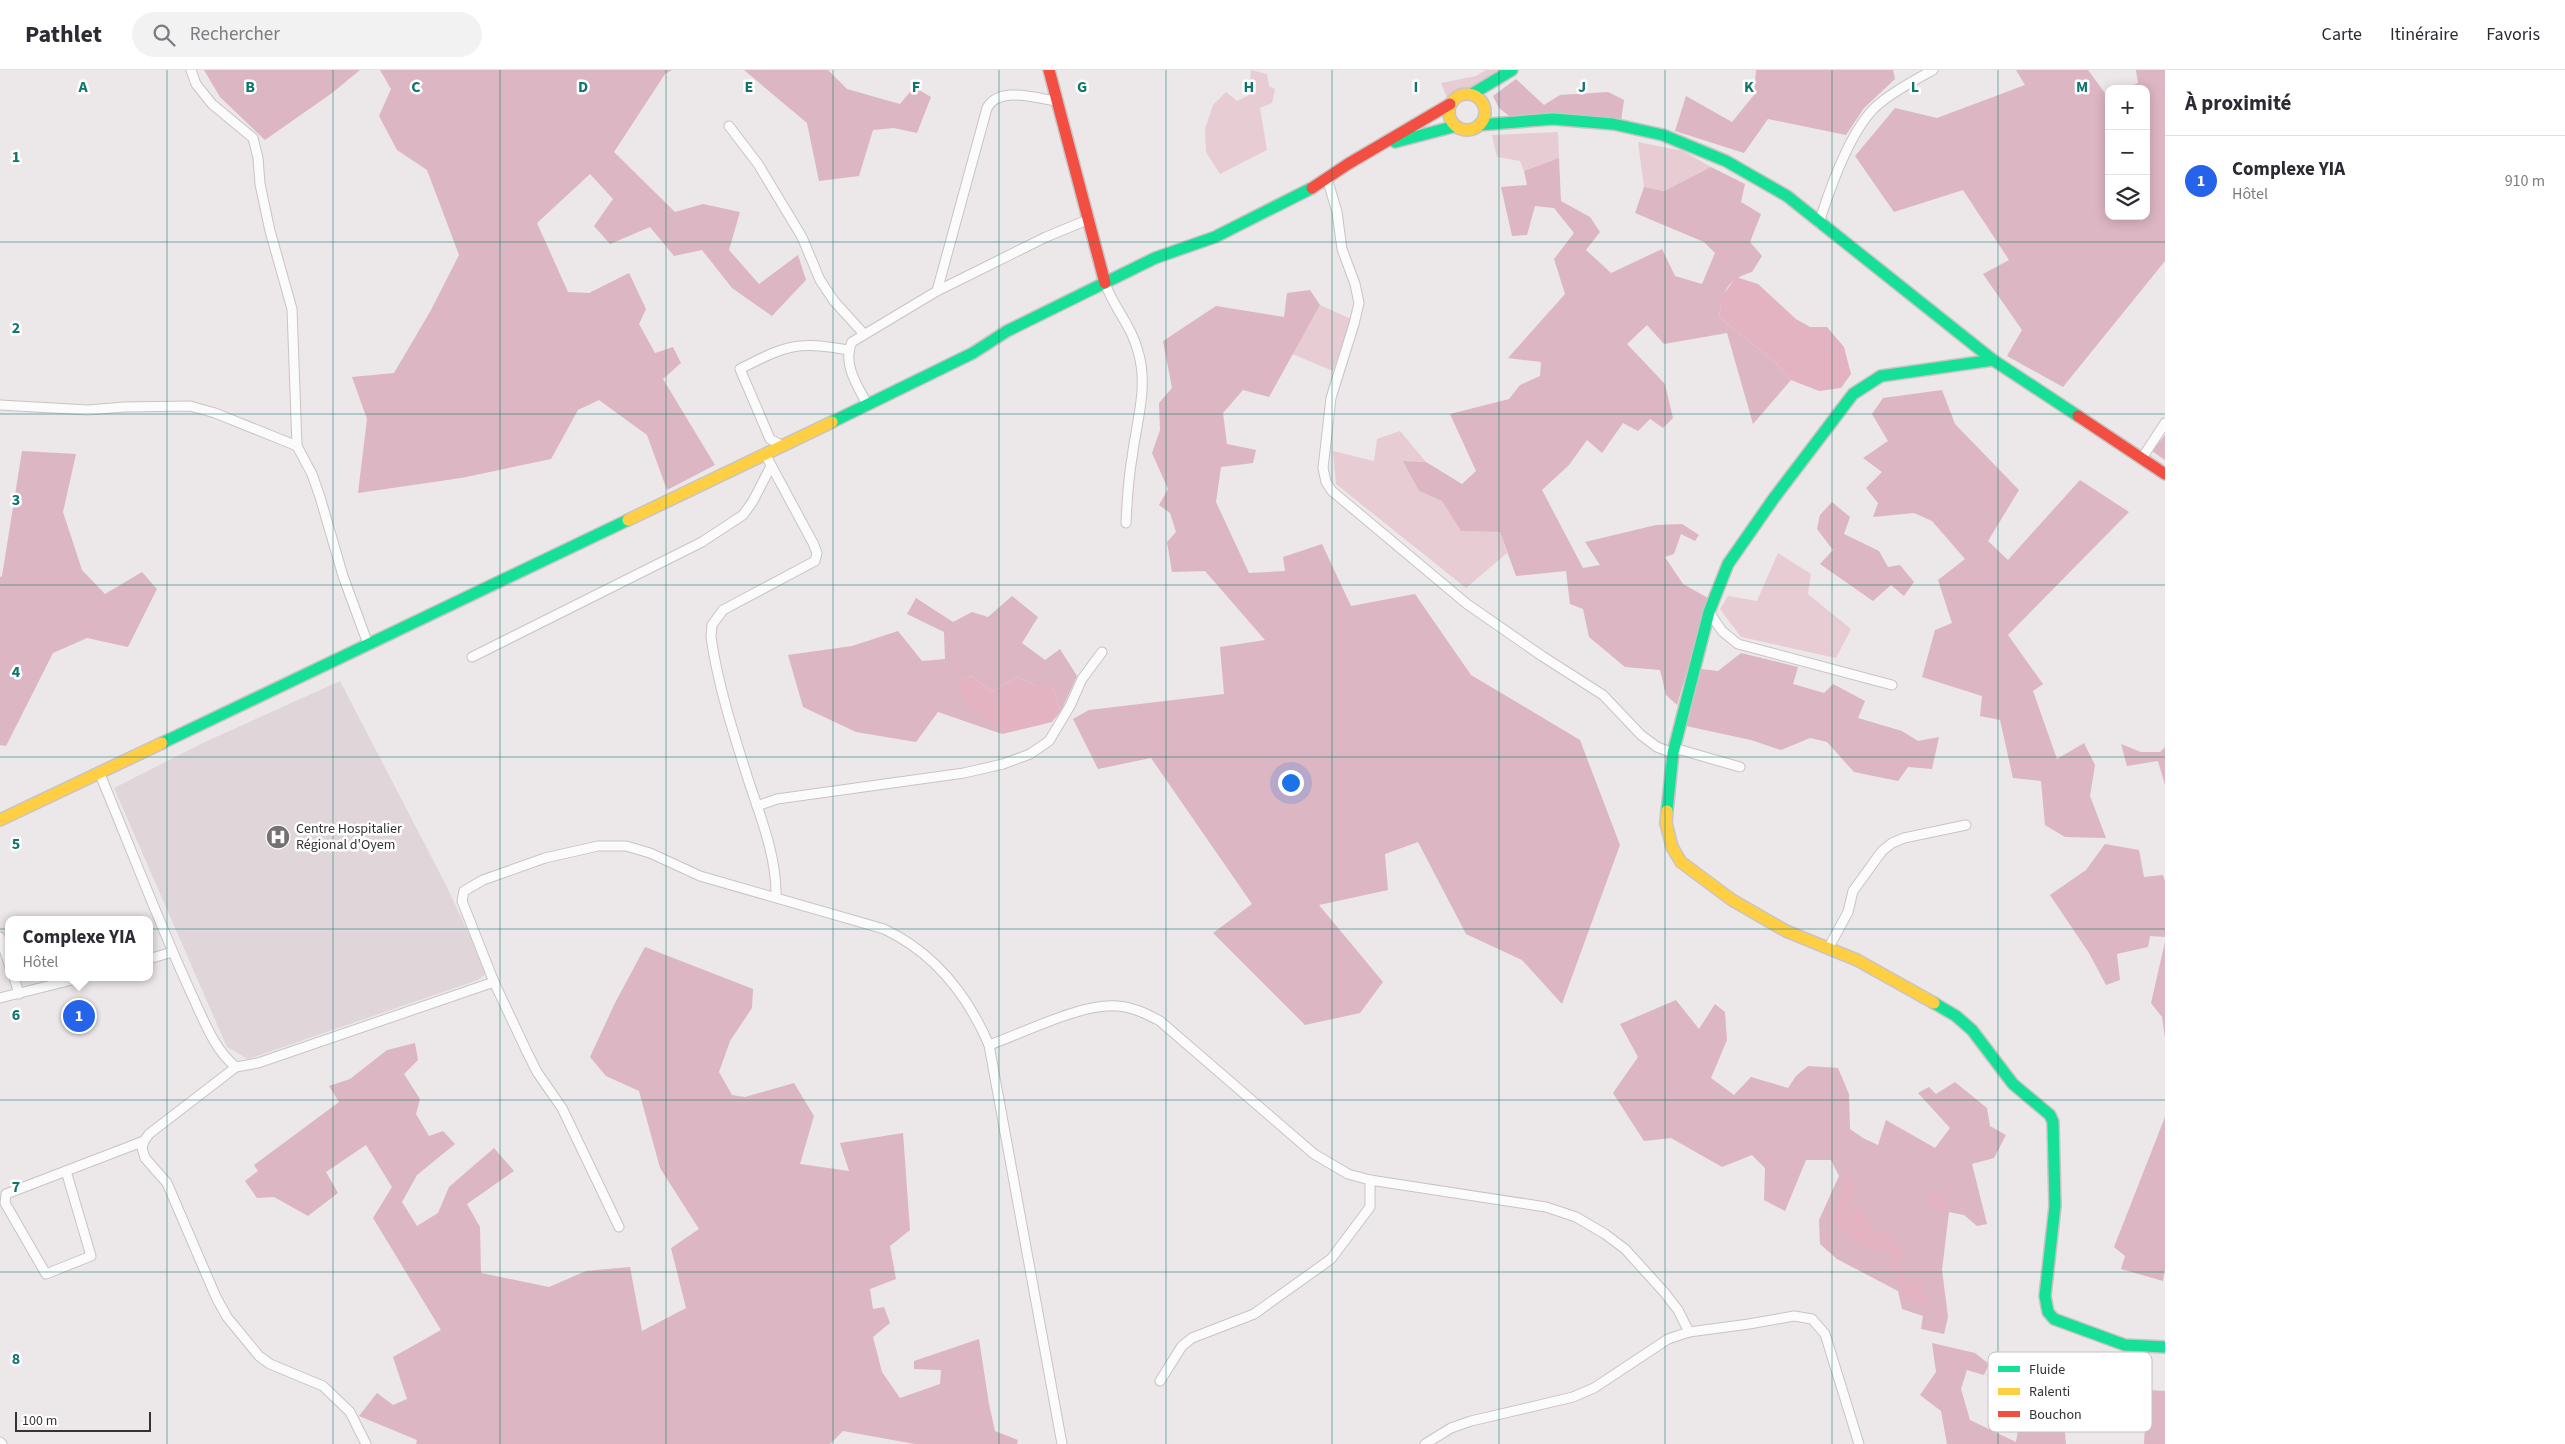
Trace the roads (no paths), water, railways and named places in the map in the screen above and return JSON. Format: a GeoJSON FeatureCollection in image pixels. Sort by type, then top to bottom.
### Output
{"type":"FeatureCollection","features":[{"type":"Feature","properties":{"kind":"main road"},"geometry":{"type":"LineString","coordinates":[[1049,70],[1105,283]]}},
{"type":"Feature","properties":{"kind":"main road"},"geometry":{"type":"LineString","coordinates":[[1472,94],[1512,70]]}},
{"type":"Feature","properties":{"kind":"main road"},"geometry":{"type":"LineString","coordinates":[[0,820],[783,446],[973,353],[1007,331],[1177,248],[1215,237],[1304,194],[1328,178],[1380,146],[1450,104],[1464,94],[1472,94],[1480,98],[1484,104],[1484,119],[1472,129],[1456,126],[1380,146]]}},
{"type":"Feature","properties":{"kind":"main road"},"geometry":{"type":"LineString","coordinates":[[1450,104],[1451,120],[1456,126]]}},
{"type":"Feature","properties":{"kind":"main road"},"geometry":{"type":"LineString","coordinates":[[1479,125],[1553,119],[1583,120],[1637,128],[1664,135],[1726,161],[1787,196],[1993,360],[2165,474]]}},
{"type":"Feature","properties":{"kind":"main road"},"geometry":{"type":"LineString","coordinates":[[1993,360],[1881,376],[1853,394],[1774,498],[1728,564],[1709,612],[1673,751],[1666,823],[1672,847],[1682,862],[1739,904],[1786,931],[1857,960],[1956,1016],[1972,1030],[2013,1084],[2050,1115],[2054,1135],[2056,1175],[2055,1206],[2045,1296],[2048,1312],[2054,1319],[2125,1345],[2165,1347]]}},
{"type":"Feature","properties":{"kind":"street"},"geometry":{"type":"LineString","coordinates":[[191,70],[196,84],[212,104],[253,138],[270,231],[292,309],[297,446],[320,497],[343,576],[368,644]]}},
{"type":"Feature","properties":{"kind":"street"},"geometry":{"type":"LineString","coordinates":[[1819,222],[1840,168],[1868,114],[1898,90],[1933,70]]}},
{"type":"Feature","properties":{"kind":"street"},"geometry":{"type":"LineString","coordinates":[[937,290],[987,108],[992,100],[998,97],[1011,96],[1056,101]]}},
{"type":"Feature","properties":{"kind":"street"},"geometry":{"type":"LineString","coordinates":[[729,126],[758,164],[802,237],[820,280],[834,301],[863,333]]}},
{"type":"Feature","properties":{"kind":"street"},"geometry":{"type":"LineString","coordinates":[[1328,178],[1337,212],[1342,249],[1355,284],[1358,303],[1354,324],[1331,398],[1323,468],[1326,482],[1332,490],[1467,604],[1542,656],[1603,695],[1641,735],[1657,747],[1740,767]]}},
{"type":"Feature","properties":{"kind":"street"},"geometry":{"type":"LineString","coordinates":[[867,404],[853,377],[848,350],[852,342],[863,333],[937,290],[1087,220]]}},
{"type":"Feature","properties":{"kind":"street"},"geometry":{"type":"LineString","coordinates":[[1105,283],[1112,304],[1125,318],[1140,356],[1141,410],[1131,459],[1126,523]]}},
{"type":"Feature","properties":{"kind":"street"},"geometry":{"type":"LineString","coordinates":[[783,446],[770,439],[740,369],[788,346],[817,344],[848,350]]}},
{"type":"Feature","properties":{"kind":"street"},"geometry":{"type":"LineString","coordinates":[[0,405],[88,410],[124,407],[190,406],[215,413],[297,446]]}},
{"type":"Feature","properties":{"kind":"street"},"geometry":{"type":"LineString","coordinates":[[2142,458],[2165,423]]}},
{"type":"Feature","properties":{"kind":"street"},"geometry":{"type":"LineString","coordinates":[[765,454],[813,542],[817,553],[815,561],[723,610],[712,625],[711,637],[734,734],[774,868],[776,897]]}},
{"type":"Feature","properties":{"kind":"street"},"geometry":{"type":"LineString","coordinates":[[472,657],[702,542],[743,515],[753,501],[771,466]]}},
{"type":"Feature","properties":{"kind":"street"},"geometry":{"type":"LineString","coordinates":[[1709,612],[1725,635],[1738,644],[1892,685]]}},
{"type":"Feature","properties":{"kind":"street"},"geometry":{"type":"LineString","coordinates":[[757,806],[777,799],[964,773],[1003,764],[1030,754],[1042,748],[1054,734],[1082,680],[1102,652]]}},
{"type":"Feature","properties":{"kind":"street"},"geometry":{"type":"LineString","coordinates":[[100,772],[172,952],[208,1029],[223,1055],[236,1067]]}},
{"type":"Feature","properties":{"kind":"street"},"geometry":{"type":"LineString","coordinates":[[1828,947],[1848,912],[1853,890],[1882,851],[1892,843],[1904,838],[1966,826]]}},
{"type":"Feature","properties":{"kind":"street"},"geometry":{"type":"LineString","coordinates":[[619,1228],[562,1108],[537,1072],[494,982],[462,900],[464,891],[483,880],[545,858],[598,846],[626,846],[650,853],[700,876],[776,897],[829,915],[884,929],[912,944],[934,961],[955,983],[980,1024],[989,1045],[1062,1444]]}},
{"type":"Feature","properties":{"kind":"street"},"geometry":{"type":"LineString","coordinates":[[0,936],[5,952]]}},
{"type":"Feature","properties":{"kind":"street"},"geometry":{"type":"LineString","coordinates":[[153,958],[172,952]]}},
{"type":"Feature","properties":{"kind":"street"},"geometry":{"type":"LineString","coordinates":[[15,981],[19,994]]}},
{"type":"Feature","properties":{"kind":"street"},"geometry":{"type":"LineString","coordinates":[[0,998],[69,981]]}},
{"type":"Feature","properties":{"kind":"street"},"geometry":{"type":"LineString","coordinates":[[366,1444],[350,1412],[323,1386],[270,1364],[259,1356],[227,1317],[216,1297],[167,1183],[145,1158],[142,1148],[149,1134],[236,1067],[258,1063],[494,982]]}},
{"type":"Feature","properties":{"kind":"street"},"geometry":{"type":"LineString","coordinates":[[989,1045],[1089,1009],[1116,1006],[1137,1010],[1160,1021],[1314,1154],[1348,1174],[1370,1180],[1546,1207],[1576,1217],[1605,1234],[1624,1250],[1664,1292],[1678,1310],[1689,1332]]}},
{"type":"Feature","properties":{"kind":"street"},"geometry":{"type":"LineString","coordinates":[[66,1171],[91,1256],[46,1274],[5,1203],[6,1194],[144,1141]]}},
{"type":"Feature","properties":{"kind":"street"},"geometry":{"type":"LineString","coordinates":[[1160,1381],[1182,1346],[1192,1338],[1254,1314],[1331,1260],[1370,1207],[1370,1180]]}},
{"type":"Feature","properties":{"kind":"street"},"geometry":{"type":"LineString","coordinates":[[1425,1444],[1451,1428],[1471,1421],[1573,1397],[1594,1388],[1668,1339],[1689,1332],[1794,1316],[1812,1319],[1825,1334],[1859,1444]]}},
{"type":"Feature","properties":{"kind":"place","name":"Centre Hospitalier Régional d'Oyem"},"geometry":{"type":"Point","coordinates":[278,837]}},
{"type":"Feature","properties":{"kind":"place","name":"Complexe YIA"},"geometry":{"type":"Point","coordinates":[79,1016]}}]}
